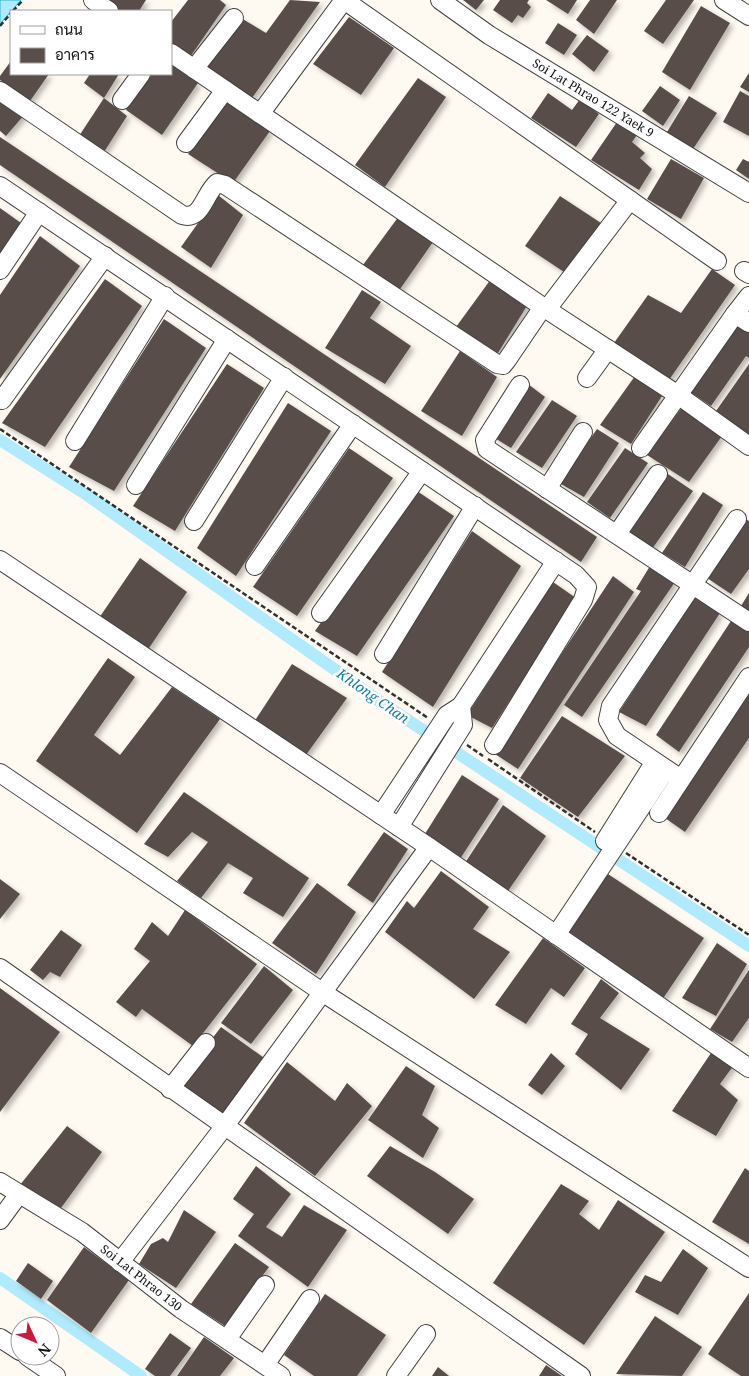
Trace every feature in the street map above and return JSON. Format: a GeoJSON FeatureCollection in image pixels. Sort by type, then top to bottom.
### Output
{"type":"FeatureCollection","features":[{"type":"Feature","properties":{"kind":"street"},"geometry":{"type":"LineString","coordinates":[[93,0],[108,10]]}},
{"type":"Feature","properties":{"kind":"street"},"geometry":{"type":"LineString","coordinates":[[260,114],[344,0],[717,261]]}},
{"type":"Feature","properties":{"kind":"street","name":"Soi Lat Phrao 122 Yaek 9"},"geometry":{"type":"LineString","coordinates":[[440,0],[489,35],[749,194]]}},
{"type":"Feature","properties":{"kind":"street"},"geometry":{"type":"LineString","coordinates":[[724,0],[749,16]]}},
{"type":"Feature","properties":{"kind":"street"},"geometry":{"type":"LineString","coordinates":[[194,69],[234,18]]}},
{"type":"Feature","properties":{"kind":"street"},"geometry":{"type":"LineString","coordinates":[[172,55],[545,308],[678,395],[749,446]]}},
{"type":"Feature","properties":{"kind":"street"},"geometry":{"type":"LineString","coordinates":[[122,100],[141,75]]}},
{"type":"Feature","properties":{"kind":"street"},"geometry":{"type":"LineString","coordinates":[[0,90],[182,216],[190,218],[196,215],[211,188],[217,183],[224,185],[497,364],[503,365],[630,200]]}},
{"type":"Feature","properties":{"kind":"street"},"geometry":{"type":"LineString","coordinates":[[186,143],[225,90]]}},
{"type":"Feature","properties":{"kind":"street"},"geometry":{"type":"LineString","coordinates":[[0,186],[556,561],[576,575],[587,587],[583,600],[494,746]]}},
{"type":"Feature","properties":{"kind":"street"},"geometry":{"type":"LineString","coordinates":[[0,270],[39,212]]}},
{"type":"Feature","properties":{"kind":"street"},"geometry":{"type":"LineString","coordinates":[[2,400],[105,256]]}},
{"type":"Feature","properties":{"kind":"street"},"geometry":{"type":"LineString","coordinates":[[75,441],[165,296]]}},
{"type":"Feature","properties":{"kind":"street"},"geometry":{"type":"LineString","coordinates":[[641,448],[678,395],[742,318],[749,296]]}},
{"type":"Feature","properties":{"kind":"street"},"geometry":{"type":"LineString","coordinates":[[136,485],[227,339]]}},
{"type":"Feature","properties":{"kind":"street"},"geometry":{"type":"LineString","coordinates":[[587,378],[608,349]]}},
{"type":"Feature","properties":{"kind":"street"},"geometry":{"type":"LineString","coordinates":[[194,521],[284,377]]}},
{"type":"Feature","properties":{"kind":"street"},"geometry":{"type":"LineString","coordinates":[[520,385],[484,444],[487,449],[749,622]]}},
{"type":"Feature","properties":{"kind":"street"},"geometry":{"type":"LineString","coordinates":[[255,566],[354,424]]}},
{"type":"Feature","properties":{"kind":"street"},"geometry":{"type":"LineString","coordinates":[[548,489],[583,432]]}},
{"type":"Feature","properties":{"kind":"street"},"geometry":{"type":"LineString","coordinates":[[321,613],[422,471]]}},
{"type":"Feature","properties":{"kind":"street"},"geometry":{"type":"LineString","coordinates":[[617,534],[658,474]]}},
{"type":"Feature","properties":{"kind":"street"},"geometry":{"type":"LineString","coordinates":[[384,654],[475,506]]}},
{"type":"Feature","properties":{"kind":"street"},"geometry":{"type":"LineString","coordinates":[[681,779],[660,767],[617,736],[608,720],[611,706],[737,519]]}},
{"type":"Feature","properties":{"kind":"street"},"geometry":{"type":"LineString","coordinates":[[0,560],[429,847],[749,1068]]}},
{"type":"Feature","properties":{"kind":"street"},"geometry":{"type":"LineString","coordinates":[[381,815],[447,715],[461,706],[556,561]]}},
{"type":"Feature","properties":{"kind":"street"},"geometry":{"type":"LineString","coordinates":[[659,813],[749,677]]}},
{"type":"Feature","properties":{"kind":"street"},"geometry":{"type":"LineString","coordinates":[[399,827],[463,726],[461,706]]}},
{"type":"Feature","properties":{"kind":"street"},"geometry":{"type":"LineString","coordinates":[[552,932],[660,767]]}},
{"type":"Feature","properties":{"kind":"street"},"geometry":{"type":"LineString","coordinates":[[0,773],[322,992],[749,1268]]}},
{"type":"Feature","properties":{"kind":"street"},"geometry":{"type":"LineString","coordinates":[[120,1262],[224,1127],[429,847]]}},
{"type":"Feature","properties":{"kind":"street"},"geometry":{"type":"LineString","coordinates":[[0,968],[581,1376]]}},
{"type":"Feature","properties":{"kind":"street"},"geometry":{"type":"LineString","coordinates":[[170,1089],[206,1043]]}},
{"type":"Feature","properties":{"kind":"street","name":"Soi Lat Phrao 130"},"geometry":{"type":"LineString","coordinates":[[0,1182],[82,1232],[181,1309],[281,1376]]}},
{"type":"Feature","properties":{"kind":"street"},"geometry":{"type":"LineString","coordinates":[[0,1220],[19,1194]]}},
{"type":"Feature","properties":{"kind":"street"},"geometry":{"type":"LineString","coordinates":[[226,1340],[265,1285]]}},
{"type":"Feature","properties":{"kind":"street"},"geometry":{"type":"LineString","coordinates":[[265,1365],[310,1299]]}},
{"type":"Feature","properties":{"kind":"street"},"geometry":{"type":"LineString","coordinates":[[396,1376],[426,1334]]}},
{"type":"Feature","properties":{"kind":"street"},"geometry":{"type":"LineString","coordinates":[[42,1366],[56,1376]]}},
{"type":"Feature","properties":{"kind":"path"},"geometry":{"type":"LineString","coordinates":[[14,10],[23,0]]}},
{"type":"Feature","properties":{"kind":"path"},"geometry":{"type":"LineString","coordinates":[[0,26],[10,14]]}},
{"type":"Feature","properties":{"kind":"path"},"geometry":{"type":"LineString","coordinates":[[0,429],[439,728]]}},
{"type":"Feature","properties":{"kind":"path"},"geometry":{"type":"LineString","coordinates":[[455,738],[612,839],[749,935]]}},
{"type":"Feature","properties":{"kind":"water"},"geometry":{"type":"Polygon","coordinates":[[[0,0],[21,0],[12,10],[10,10],[0,24],[0,0]]]}},
{"type":"Feature","properties":{"kind":"building"},"geometry":{"type":"Polygon","coordinates":[[[104,0],[146,0],[140,10],[119,10],[104,0]]]}},
{"type":"Feature","properties":{"kind":"building"},"geometry":{"type":"Polygon","coordinates":[[[188,0],[220,0],[226,5],[188,60],[172,48],[172,21],[188,0]]]}},
{"type":"Feature","properties":{"kind":"building"},"geometry":{"type":"Polygon","coordinates":[[[290,0],[320,2],[252,98],[206,67],[241,18],[266,33],[290,0]]]}},
{"type":"Feature","properties":{"kind":"building"},"geometry":{"type":"Polygon","coordinates":[[[463,0],[484,0],[476,10],[463,0]]]}},
{"type":"Feature","properties":{"kind":"building"},"geometry":{"type":"Polygon","coordinates":[[[500,0],[529,0],[527,3],[531,7],[523,18],[518,15],[512,23],[493,10],[500,0]]]}},
{"type":"Feature","properties":{"kind":"building"},"geometry":{"type":"Polygon","coordinates":[[[546,0],[577,0],[568,14],[546,0]]]}},
{"type":"Feature","properties":{"kind":"building"},"geometry":{"type":"Polygon","coordinates":[[[590,0],[617,0],[594,34],[576,20],[590,0]]]}},
{"type":"Feature","properties":{"kind":"building"},"geometry":{"type":"Polygon","coordinates":[[[666,0],[694,0],[663,44],[644,31],[666,0]]]}},
{"type":"Feature","properties":{"kind":"building"},"geometry":{"type":"Polygon","coordinates":[[[701,6],[730,23],[690,90],[662,72],[701,6]]]}},
{"type":"Feature","properties":{"kind":"building"},"geometry":{"type":"Polygon","coordinates":[[[349,17],[394,48],[361,95],[313,64],[349,17]]]}},
{"type":"Feature","properties":{"kind":"building"},"geometry":{"type":"Polygon","coordinates":[[[558,23],[577,35],[564,55],[545,43],[558,23]]]}},
{"type":"Feature","properties":{"kind":"building"},"geometry":{"type":"Polygon","coordinates":[[[587,35],[609,51],[594,72],[572,54],[587,35]]]}},
{"type":"Feature","properties":{"kind":"building"},"geometry":{"type":"Polygon","coordinates":[[[10,62],[10,75],[48,75],[30,101],[0,80],[0,76],[10,62]]]}},
{"type":"Feature","properties":{"kind":"building"},"geometry":{"type":"Polygon","coordinates":[[[172,65],[198,83],[162,135],[126,110],[151,75],[172,75],[172,65]]]}},
{"type":"Feature","properties":{"kind":"building"},"geometry":{"type":"Polygon","coordinates":[[[749,73],[749,92],[740,87],[749,73]]]}},
{"type":"Feature","properties":{"kind":"building"},"geometry":{"type":"Polygon","coordinates":[[[89,75],[118,75],[104,98],[84,83],[89,75]]]}},
{"type":"Feature","properties":{"kind":"building"},"geometry":{"type":"Polygon","coordinates":[[[418,78],[446,97],[385,187],[355,165],[418,78]]]}},
{"type":"Feature","properties":{"kind":"building"},"geometry":{"type":"Polygon","coordinates":[[[660,86],[680,100],[663,126],[642,111],[660,86]]]}},
{"type":"Feature","properties":{"kind":"building"},"geometry":{"type":"Polygon","coordinates":[[[740,91],[749,96],[749,136],[723,122],[740,91]]]}},
{"type":"Feature","properties":{"kind":"building"},"geometry":{"type":"Polygon","coordinates":[[[548,93],[572,110],[580,99],[599,114],[576,147],[531,118],[548,93]]]}},
{"type":"Feature","properties":{"kind":"building"},"geometry":{"type":"Polygon","coordinates":[[[689,96],[717,113],[693,149],[667,132],[689,96]]]}},
{"type":"Feature","properties":{"kind":"building"},"geometry":{"type":"Polygon","coordinates":[[[0,97],[25,114],[6,136],[0,131],[0,97]]]}},
{"type":"Feature","properties":{"kind":"building"},"geometry":{"type":"Polygon","coordinates":[[[104,98],[127,116],[104,152],[79,136],[104,98]]]}},
{"type":"Feature","properties":{"kind":"building"},"geometry":{"type":"Polygon","coordinates":[[[228,100],[270,131],[233,183],[188,154],[228,100]]]}},
{"type":"Feature","properties":{"kind":"building"},"geometry":{"type":"Polygon","coordinates":[[[617,122],[637,135],[632,142],[645,153],[640,158],[652,169],[639,190],[591,160],[617,122]]]}},
{"type":"Feature","properties":{"kind":"building"},"geometry":{"type":"Polygon","coordinates":[[[0,137],[597,537],[581,562],[0,165],[0,137]]]}},
{"type":"Feature","properties":{"kind":"building"},"geometry":{"type":"Polygon","coordinates":[[[671,159],[704,178],[681,219],[647,199],[671,159]]]}},
{"type":"Feature","properties":{"kind":"building"},"geometry":{"type":"Polygon","coordinates":[[[743,159],[749,162],[749,179],[736,170],[743,159]]]}},
{"type":"Feature","properties":{"kind":"building"},"geometry":{"type":"Polygon","coordinates":[[[218,195],[243,215],[211,268],[181,247],[218,195]]]}},
{"type":"Feature","properties":{"kind":"building"},"geometry":{"type":"Polygon","coordinates":[[[560,196],[601,223],[564,272],[525,246],[560,196]]]}},
{"type":"Feature","properties":{"kind":"building"},"geometry":{"type":"Polygon","coordinates":[[[0,208],[21,223],[0,254],[0,208]]]}},
{"type":"Feature","properties":{"kind":"building"},"geometry":{"type":"Polygon","coordinates":[[[399,216],[433,242],[398,292],[360,269],[399,216]]]}},
{"type":"Feature","properties":{"kind":"building"},"geometry":{"type":"Polygon","coordinates":[[[40,236],[80,266],[0,379],[0,295],[40,236]]]}},
{"type":"Feature","properties":{"kind":"building"},"geometry":{"type":"Polygon","coordinates":[[[712,269],[735,285],[669,380],[614,343],[648,295],[681,313],[712,269]]]}},
{"type":"Feature","properties":{"kind":"building"},"geometry":{"type":"Polygon","coordinates":[[[105,279],[142,306],[45,447],[2,423],[105,279]]]}},
{"type":"Feature","properties":{"kind":"building"},"geometry":{"type":"Polygon","coordinates":[[[491,279],[528,304],[498,353],[456,327],[491,279]]]}},
{"type":"Feature","properties":{"kind":"building"},"geometry":{"type":"Polygon","coordinates":[[[362,290],[381,302],[370,318],[411,346],[385,384],[325,348],[362,290]]]}},
{"type":"Feature","properties":{"kind":"building"},"geometry":{"type":"Polygon","coordinates":[[[164,319],[206,348],[114,491],[69,467],[164,319]]]}},
{"type":"Feature","properties":{"kind":"building"},"geometry":{"type":"Polygon","coordinates":[[[731,320],[749,331],[749,358],[746,356],[711,406],[687,390],[731,320]]]}},
{"type":"Feature","properties":{"kind":"building"},"geometry":{"type":"Polygon","coordinates":[[[460,351],[497,377],[462,436],[421,411],[460,351]]]}},
{"type":"Feature","properties":{"kind":"building"},"geometry":{"type":"Polygon","coordinates":[[[227,364],[264,388],[175,531],[133,506],[227,364]]]}},
{"type":"Feature","properties":{"kind":"building"},"geometry":{"type":"Polygon","coordinates":[[[749,364],[749,435],[716,411],[749,364]]]}},
{"type":"Feature","properties":{"kind":"building"},"geometry":{"type":"Polygon","coordinates":[[[635,376],[662,396],[631,444],[600,425],[635,376]]]}},
{"type":"Feature","properties":{"kind":"building"},"geometry":{"type":"Polygon","coordinates":[[[528,384],[545,397],[511,448],[493,437],[528,384]]]}},
{"type":"Feature","properties":{"kind":"building"},"geometry":{"type":"Polygon","coordinates":[[[552,400],[577,416],[542,468],[516,452],[552,400]]]}},
{"type":"Feature","properties":{"kind":"building"},"geometry":{"type":"Polygon","coordinates":[[[288,403],[331,431],[236,576],[197,548],[288,403]]]}},
{"type":"Feature","properties":{"kind":"building"},"geometry":{"type":"Polygon","coordinates":[[[682,407],[722,436],[689,482],[647,455],[682,407]]]}},
{"type":"Feature","properties":{"kind":"building"},"geometry":{"type":"Polygon","coordinates":[[[597,429],[619,443],[584,497],[559,483],[597,429]]]}},
{"type":"Feature","properties":{"kind":"building"},"geometry":{"type":"Polygon","coordinates":[[[349,448],[393,478],[297,616],[253,587],[349,448]]]}},
{"type":"Feature","properties":{"kind":"building"},"geometry":{"type":"Polygon","coordinates":[[[625,448],[648,463],[610,518],[587,502],[625,448]]]}},
{"type":"Feature","properties":{"kind":"building"},"geometry":{"type":"Polygon","coordinates":[[[668,474],[693,491],[652,549],[626,533],[668,474]]]}},
{"type":"Feature","properties":{"kind":"building"},"geometry":{"type":"Polygon","coordinates":[[[414,489],[454,516],[357,656],[315,631],[414,489]]]}},
{"type":"Feature","properties":{"kind":"building"},"geometry":{"type":"Polygon","coordinates":[[[703,492],[723,505],[685,567],[662,553],[703,492]]]}},
{"type":"Feature","properties":{"kind":"building"},"geometry":{"type":"Polygon","coordinates":[[[746,519],[749,521],[749,569],[731,594],[707,578],[746,519]]]}},
{"type":"Feature","properties":{"kind":"building"},"geometry":{"type":"Polygon","coordinates":[[[472,531],[521,566],[433,707],[382,672],[472,531]]]}},
{"type":"Feature","properties":{"kind":"building"},"geometry":{"type":"Polygon","coordinates":[[[140,558],[187,592],[147,651],[99,618],[140,558]]]}},
{"type":"Feature","properties":{"kind":"building"},"geometry":{"type":"Polygon","coordinates":[[[650,566],[675,582],[582,717],[564,705],[641,591],[636,589],[650,566]]]}},
{"type":"Feature","properties":{"kind":"building"},"geometry":{"type":"Polygon","coordinates":[[[613,576],[634,592],[518,769],[495,754],[613,576]]]}},
{"type":"Feature","properties":{"kind":"building"},"geometry":{"type":"Polygon","coordinates":[[[553,582],[576,598],[492,728],[467,715],[553,582]]]}},
{"type":"Feature","properties":{"kind":"building"},"geometry":{"type":"Polygon","coordinates":[[[749,593],[749,611],[741,606],[749,593]]]}},
{"type":"Feature","properties":{"kind":"building"},"geometry":{"type":"Polygon","coordinates":[[[696,596],[720,613],[646,726],[619,712],[696,596]]]}},
{"type":"Feature","properties":{"kind":"building"},"geometry":{"type":"Polygon","coordinates":[[[731,621],[749,632],[749,647],[679,752],[656,735],[731,621]]]}},
{"type":"Feature","properties":{"kind":"building"},"geometry":{"type":"Polygon","coordinates":[[[108,658],[135,677],[94,735],[120,755],[172,687],[220,719],[137,833],[36,761],[108,658]]]}},
{"type":"Feature","properties":{"kind":"building"},"geometry":{"type":"Polygon","coordinates":[[[292,664],[347,698],[306,755],[254,722],[292,664]]]}},
{"type":"Feature","properties":{"kind":"building"},"geometry":{"type":"Polygon","coordinates":[[[749,691],[749,738],[685,832],[665,818],[749,691]]]}},
{"type":"Feature","properties":{"kind":"building"},"geometry":{"type":"Polygon","coordinates":[[[562,716],[625,756],[578,817],[520,778],[562,716]]]}},
{"type":"Feature","properties":{"kind":"building"},"geometry":{"type":"Polygon","coordinates":[[[462,775],[499,799],[458,862],[423,837],[462,775]]]}},
{"type":"Feature","properties":{"kind":"building"},"geometry":{"type":"Polygon","coordinates":[[[184,792],[309,878],[283,917],[243,893],[253,878],[228,863],[201,898],[177,881],[208,842],[192,832],[168,857],[144,844],[184,792]]]}},
{"type":"Feature","properties":{"kind":"building"},"geometry":{"type":"Polygon","coordinates":[[[503,805],[546,836],[508,891],[465,863],[503,805]]]}},
{"type":"Feature","properties":{"kind":"building"},"geometry":{"type":"Polygon","coordinates":[[[384,832],[408,849],[373,903],[347,885],[384,832]]]}},
{"type":"Feature","properties":{"kind":"building"},"geometry":{"type":"Polygon","coordinates":[[[441,871],[489,907],[473,929],[510,952],[474,999],[385,932],[407,901],[414,908],[441,871]]]}},
{"type":"Feature","properties":{"kind":"building"},"geometry":{"type":"Polygon","coordinates":[[[608,874],[704,938],[662,1000],[566,933],[608,874]]]}},
{"type":"Feature","properties":{"kind":"building"},"geometry":{"type":"Polygon","coordinates":[[[0,879],[20,894],[0,919],[0,879]]]}},
{"type":"Feature","properties":{"kind":"building"},"geometry":{"type":"Polygon","coordinates":[[[317,883],[356,912],[316,974],[272,943],[317,883]]]}},
{"type":"Feature","properties":{"kind":"building"},"geometry":{"type":"Polygon","coordinates":[[[185,910],[257,964],[193,1046],[142,1009],[136,1017],[116,1002],[150,961],[134,949],[152,922],[168,936],[185,910]]]}},
{"type":"Feature","properties":{"kind":"building"},"geometry":{"type":"Polygon","coordinates":[[[61,930],[82,945],[60,977],[50,972],[43,980],[30,970],[61,930]]]}},
{"type":"Feature","properties":{"kind":"building"},"geometry":{"type":"Polygon","coordinates":[[[543,938],[585,968],[564,997],[551,988],[526,1024],[495,1005],[543,938]]]}},
{"type":"Feature","properties":{"kind":"building"},"geometry":{"type":"Polygon","coordinates":[[[717,943],[747,964],[716,1016],[682,998],[717,943]]]}},
{"type":"Feature","properties":{"kind":"building"},"geometry":{"type":"Polygon","coordinates":[[[264,966],[293,990],[251,1044],[221,1023],[264,966]]]}},
{"type":"Feature","properties":{"kind":"building"},"geometry":{"type":"Polygon","coordinates":[[[749,970],[749,1018],[732,1042],[710,1029],[749,970]]]}},
{"type":"Feature","properties":{"kind":"building"},"geometry":{"type":"Polygon","coordinates":[[[601,979],[619,993],[600,1018],[650,1049],[621,1090],[575,1054],[588,1034],[571,1024],[601,979]]]}},
{"type":"Feature","properties":{"kind":"building"},"geometry":{"type":"Polygon","coordinates":[[[0,988],[60,1032],[0,1112],[0,988]]]}},
{"type":"Feature","properties":{"kind":"building"},"geometry":{"type":"Polygon","coordinates":[[[221,1027],[267,1060],[222,1121],[174,1088],[221,1027]]]}},
{"type":"Feature","properties":{"kind":"building"},"geometry":{"type":"Polygon","coordinates":[[[713,1050],[734,1065],[720,1084],[738,1100],[716,1136],[672,1111],[713,1050]]]}},
{"type":"Feature","properties":{"kind":"building"},"geometry":{"type":"Polygon","coordinates":[[[551,1053],[565,1066],[542,1095],[528,1085],[551,1053]]]}},
{"type":"Feature","properties":{"kind":"building"},"geometry":{"type":"Polygon","coordinates":[[[287,1062],[335,1101],[347,1083],[372,1106],[315,1176],[244,1123],[287,1062]]]}},
{"type":"Feature","properties":{"kind":"building"},"geometry":{"type":"Polygon","coordinates":[[[406,1066],[435,1086],[422,1115],[439,1128],[423,1158],[368,1120],[406,1066]]]}},
{"type":"Feature","properties":{"kind":"building"},"geometry":{"type":"Polygon","coordinates":[[[67,1126],[102,1152],[61,1208],[20,1185],[67,1126]]]}},
{"type":"Feature","properties":{"kind":"building"},"geometry":{"type":"Polygon","coordinates":[[[390,1146],[435,1172],[474,1199],[448,1234],[367,1176],[390,1146]]]}},
{"type":"Feature","properties":{"kind":"building"},"geometry":{"type":"Polygon","coordinates":[[[256,1166],[291,1194],[266,1227],[282,1237],[304,1205],[347,1230],[308,1287],[238,1236],[254,1214],[233,1199],[256,1166]]]}},
{"type":"Feature","properties":{"kind":"building"},"geometry":{"type":"Polygon","coordinates":[[[745,1168],[749,1171],[749,1244],[712,1222],[745,1168]]]}},
{"type":"Feature","properties":{"kind":"building"},"geometry":{"type":"Polygon","coordinates":[[[561,1184],[589,1201],[579,1214],[599,1230],[618,1200],[665,1232],[584,1345],[493,1283],[561,1184]]]}},
{"type":"Feature","properties":{"kind":"building"},"geometry":{"type":"Polygon","coordinates":[[[184,1210],[216,1232],[176,1288],[139,1264],[151,1244],[163,1238],[168,1242],[184,1210]]]}},
{"type":"Feature","properties":{"kind":"building"},"geometry":{"type":"Polygon","coordinates":[[[235,1243],[269,1267],[225,1326],[191,1304],[235,1243]]]}},
{"type":"Feature","properties":{"kind":"building"},"geometry":{"type":"Polygon","coordinates":[[[84,1247],[129,1280],[91,1333],[47,1300],[84,1247]]]}},
{"type":"Feature","properties":{"kind":"building"},"geometry":{"type":"Polygon","coordinates":[[[683,1249],[708,1268],[678,1315],[635,1292],[645,1275],[661,1282],[683,1249]]]}},
{"type":"Feature","properties":{"kind":"building"},"geometry":{"type":"Polygon","coordinates":[[[28,1263],[53,1281],[41,1299],[16,1281],[28,1263]]]}},
{"type":"Feature","properties":{"kind":"building"},"geometry":{"type":"Polygon","coordinates":[[[749,1293],[749,1376],[741,1376],[708,1354],[749,1293]]]}},
{"type":"Feature","properties":{"kind":"building"},"geometry":{"type":"Polygon","coordinates":[[[325,1294],[386,1335],[357,1376],[314,1376],[284,1355],[325,1294]]]}},
{"type":"Feature","properties":{"kind":"building"},"geometry":{"type":"Polygon","coordinates":[[[655,1316],[702,1347],[682,1376],[616,1374],[655,1316]]]}},
{"type":"Feature","properties":{"kind":"building"},"geometry":{"type":"Polygon","coordinates":[[[170,1333],[191,1348],[170,1376],[155,1376],[145,1369],[170,1333]]]}},
{"type":"Feature","properties":{"kind":"building"},"geometry":{"type":"Polygon","coordinates":[[[204,1337],[234,1358],[220,1376],[177,1376],[204,1337]]]}},
{"type":"Feature","properties":{"kind":"building"},"geometry":{"type":"Polygon","coordinates":[[[546,1365],[562,1376],[539,1376],[546,1365]]]}},
{"type":"Feature","properties":{"kind":"building"},"geometry":{"type":"Polygon","coordinates":[[[438,1367],[449,1376],[432,1376],[438,1367]]]}},
{"type":"Feature","properties":{"kind":"waterway","name":"Khlong Chan"},"geometry":{"type":"LineString","coordinates":[[0,440],[87,495],[385,705],[749,946]]}},
{"type":"Feature","properties":{"kind":"waterway"},"geometry":{"type":"LineString","coordinates":[[0,1278],[141,1376]]}}]}
